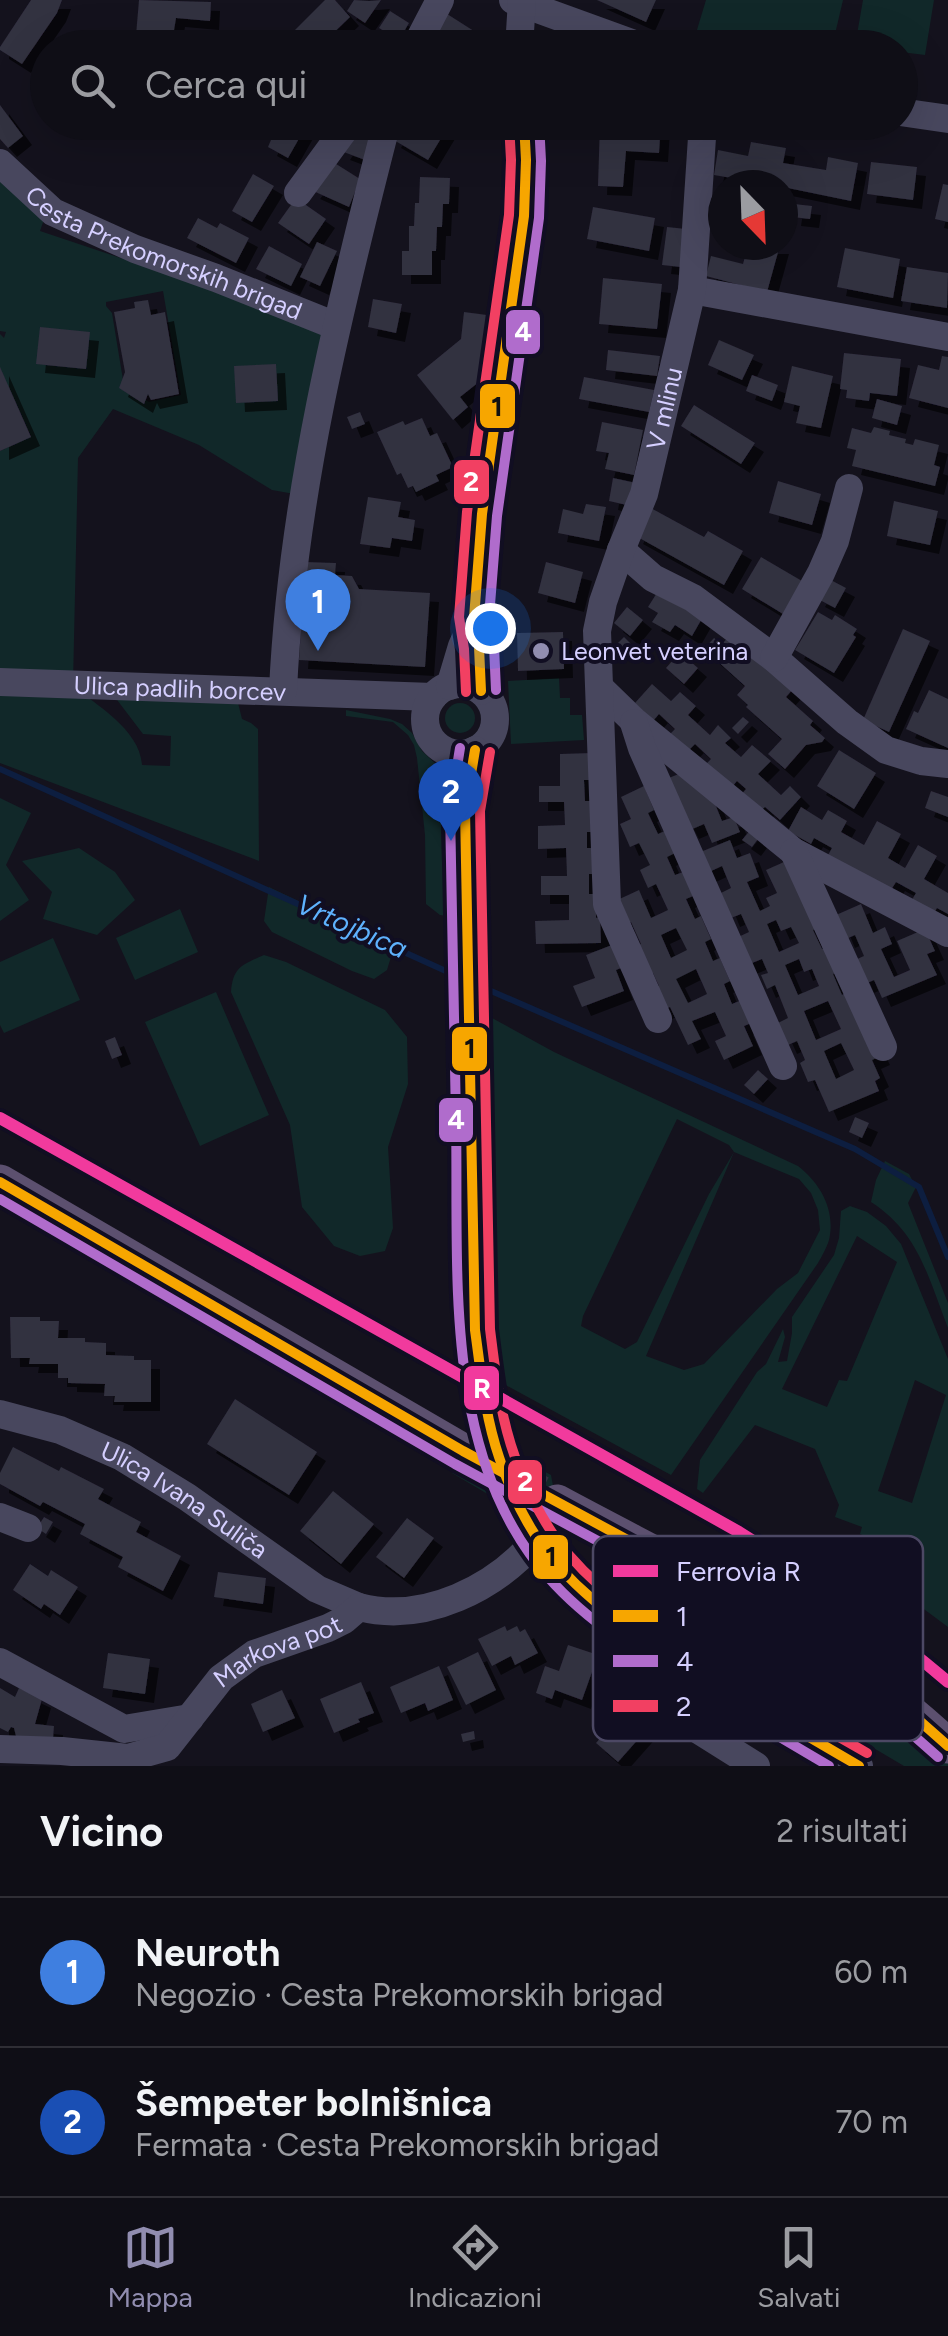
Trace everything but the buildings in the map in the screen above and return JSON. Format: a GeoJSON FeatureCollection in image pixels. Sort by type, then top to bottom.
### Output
{"type":"FeatureCollection","features":[{"type":"Feature","properties":{"kind":"main road"},"geometry":{"type":"LineString","coordinates":[[0,1182],[139,1264],[478,1447]]}},
{"type":"Feature","properties":{"kind":"main road"},"geometry":{"type":"LineString","coordinates":[[556,1502],[619,1536]]}},
{"type":"Feature","properties":{"kind":"main road"},"geometry":{"type":"LineString","coordinates":[[923,1724],[948,1746]]}},
{"type":"Feature","properties":{"kind":"street"},"geometry":{"type":"LineString","coordinates":[[425,30],[440,0]]}},
{"type":"Feature","properties":{"kind":"street"},"geometry":{"type":"LineString","coordinates":[[519,30],[519,1],[597,30]]}},
{"type":"Feature","properties":{"kind":"street"},"geometry":{"type":"LineString","coordinates":[[918,115],[948,120]]}},
{"type":"Feature","properties":{"kind":"street"},"geometry":{"type":"LineString","coordinates":[[298,192],[337,140]]}},
{"type":"Feature","properties":{"kind":"street","name":"Cesta Prekomorskih brigad"},"geometry":{"type":"LineString","coordinates":[[283,690],[302,497],[336,326],[382,140]]}},
{"type":"Feature","properties":{"kind":"street"},"geometry":{"type":"LineString","coordinates":[[474,618],[442,691],[425,716],[433,742],[446,751],[461,754],[475,750],[490,737],[494,717],[481,691],[474,618],[482,514],[522,230],[525,140]]}},
{"type":"Feature","properties":{"kind":"street"},"geometry":{"type":"LineString","coordinates":[[526,160],[532,140]]}},
{"type":"Feature","properties":{"kind":"street","name":"V mlinu"},"geometry":{"type":"LineString","coordinates":[[658,1019],[607,904],[597,631],[621,550],[644,494],[692,290],[702,140]]}},
{"type":"Feature","properties":{"kind":"street","name":"Cesta Prekomorskih brigad"},"geometry":{"type":"LineString","coordinates":[[0,164],[52,212],[136,249],[336,326]]}},
{"type":"Feature","properties":{"kind":"street"},"geometry":{"type":"LineString","coordinates":[[692,290],[948,337]]}},
{"type":"Feature","properties":{"kind":"street"},"geometry":{"type":"LineString","coordinates":[[774,658],[834,542],[849,488]]}},
{"type":"Feature","properties":{"kind":"street"},"geometry":{"type":"LineString","coordinates":[[621,550],[652,578],[692,598],[774,658],[847,722],[886,750],[948,764]]}},
{"type":"Feature","properties":{"kind":"street","name":"Ulica padlih borcev"},"geometry":{"type":"LineString","coordinates":[[0,682],[359,694],[442,691]]}},
{"type":"Feature","properties":{"kind":"street"},"geometry":{"type":"LineString","coordinates":[[442,691],[461,684],[481,691]]}},
{"type":"Feature","properties":{"kind":"street"},"geometry":{"type":"LineString","coordinates":[[600,688],[634,721],[794,852],[948,933]]}},
{"type":"Feature","properties":{"kind":"street","name":"Ulica padlih borcev"},"geometry":{"type":"LineString","coordinates":[[359,694],[426,726]]}},
{"type":"Feature","properties":{"kind":"street"},"geometry":{"type":"LineString","coordinates":[[634,721],[642,748],[782,1066]]}},
{"type":"Feature","properties":{"kind":"street"},"geometry":{"type":"LineString","coordinates":[[475,750],[465,810],[475,1330],[482,1386],[478,1447],[515,1494],[538,1538],[593,1600]]}},
{"type":"Feature","properties":{"kind":"street"},"geometry":{"type":"LineString","coordinates":[[446,751],[465,810]]}},
{"type":"Feature","properties":{"kind":"street"},"geometry":{"type":"LineString","coordinates":[[794,852],[883,1047]]}},
{"type":"Feature","properties":{"kind":"street","name":"Ulica Ivana Suliča"},"geometry":{"type":"LineString","coordinates":[[0,1414],[60,1430],[122,1457],[158,1477],[317,1590],[359,1607]]}},
{"type":"Feature","properties":{"kind":"street"},"geometry":{"type":"LineString","coordinates":[[0,1517],[28,1528]]}},
{"type":"Feature","properties":{"kind":"street","name":"Markova pot"},"geometry":{"type":"LineString","coordinates":[[0,1749],[62,1750],[128,1758],[167,1747],[221,1678],[254,1654],[328,1628],[359,1607],[380,1612],[447,1602],[485,1584],[512,1565],[538,1538]]}},
{"type":"Feature","properties":{"kind":"street"},"geometry":{"type":"LineString","coordinates":[[0,1662],[124,1729],[190,1718]]}},
{"type":"Feature","properties":{"kind":"street"},"geometry":{"type":"LineString","coordinates":[[716,1741],[756,1766]]}},
{"type":"Feature","properties":{"kind":"street"},"geometry":{"type":"LineString","coordinates":[[816,1741],[859,1766]]}},
{"type":"Feature","properties":{"kind":"green space"},"geometry":{"type":"Polygon","coordinates":[[[706,0],[843,0],[836,30],[697,30],[706,0]]]}},
{"type":"Feature","properties":{"kind":"green space"},"geometry":{"type":"Polygon","coordinates":[[[863,0],[934,0],[925,55],[918,54],[918,30],[858,30],[863,0]]]}},
{"type":"Feature","properties":{"kind":"green space"},"geometry":{"type":"Polygon","coordinates":[[[0,163],[48,208],[40,231],[334,327],[300,495],[272,490],[199,445],[113,409],[78,458],[71,685],[126,730],[142,765],[170,766],[171,736],[143,734],[111,692],[237,699],[242,719],[258,729],[259,861],[0,763],[0,451],[31,436],[0,369],[0,334],[4,338],[6,332],[0,331],[0,163]],[[163,291],[106,302],[112,313],[124,386],[149,402],[181,395],[163,291]]]}},
{"type":"Feature","properties":{"kind":"green space"},"geometry":{"type":"Polygon","coordinates":[[[559,678],[560,698],[570,698],[570,715],[582,715],[584,740],[511,744],[508,681],[559,678]]]}},
{"type":"Feature","properties":{"kind":"green space"},"geometry":{"type":"Polygon","coordinates":[[[460,703],[471,707],[475,718],[471,729],[460,733],[449,729],[445,718],[449,707],[460,703]]]}},
{"type":"Feature","properties":{"kind":"green space"},"geometry":{"type":"Polygon","coordinates":[[[346,710],[402,724],[440,768],[445,789],[442,861],[453,917],[440,915],[426,904],[425,835],[414,745],[393,722],[346,716],[346,710]]]}},
{"type":"Feature","properties":{"kind":"green space"},"geometry":{"type":"Polygon","coordinates":[[[0,798],[31,813],[6,865],[29,900],[0,921],[0,798]]]}},
{"type":"Feature","properties":{"kind":"green space"},"geometry":{"type":"Polygon","coordinates":[[[79,848],[115,872],[135,900],[97,935],[43,919],[52,892],[22,861],[79,848]]]}},
{"type":"Feature","properties":{"kind":"green space"},"geometry":{"type":"Polygon","coordinates":[[[269,887],[394,947],[387,970],[374,979],[272,932],[264,921],[269,887]]]}},
{"type":"Feature","properties":{"kind":"green space"},"geometry":{"type":"Polygon","coordinates":[[[180,909],[198,952],[135,980],[116,938],[180,909]]]}},
{"type":"Feature","properties":{"kind":"green space"},"geometry":{"type":"Polygon","coordinates":[[[53,938],[80,1000],[4,1033],[0,1025],[0,962],[53,938]]]}},
{"type":"Feature","properties":{"kind":"green space"},"geometry":{"type":"Polygon","coordinates":[[[264,955],[385,1010],[407,1037],[408,1084],[388,1147],[393,1228],[385,1251],[360,1256],[334,1246],[302,1207],[290,1125],[231,992],[240,968],[264,955]]]}},
{"type":"Feature","properties":{"kind":"green space"},"geometry":{"type":"Polygon","coordinates":[[[216,992],[269,1115],[200,1146],[145,1022],[216,992]]]}},
{"type":"Feature","properties":{"kind":"green space"},"geometry":{"type":"Polygon","coordinates":[[[492,1018],[554,1052],[798,1166],[824,1198],[831,1229],[821,1257],[671,1475],[500,1382],[488,1248],[487,1023],[492,1018]],[[677,1119],[581,1326],[625,1349],[637,1342],[709,1194],[734,1152],[729,1145],[677,1119]],[[734,1152],[646,1356],[684,1370],[704,1364],[777,1289],[798,1273],[820,1230],[811,1193],[799,1179],[734,1152]]]}},
{"type":"Feature","properties":{"kind":"green space"},"geometry":{"type":"Polygon","coordinates":[[[885,1161],[909,1174],[916,1187],[908,1203],[948,1303],[948,1328],[911,1242],[871,1202],[885,1161]]]}},
{"type":"Feature","properties":{"kind":"green space"},"geometry":{"type":"Polygon","coordinates":[[[850,1206],[867,1212],[886,1226],[901,1244],[948,1359],[948,1627],[923,1608],[923,1536],[863,1536],[862,1527],[835,1517],[839,1505],[815,1449],[755,1425],[703,1493],[697,1489],[700,1460],[766,1364],[783,1329],[785,1337],[778,1362],[787,1361],[792,1317],[834,1255],[841,1211],[850,1206]],[[857,1236],[782,1389],[827,1407],[839,1380],[847,1381],[897,1262],[857,1236]],[[915,1380],[878,1491],[912,1503],[946,1395],[915,1380]]]}},
{"type":"Feature","properties":{"kind":"green space"},"geometry":{"type":"Polygon","coordinates":[[[474,1433],[494,1490],[491,1496],[452,1473],[474,1433]]]}},
{"type":"Feature","properties":{"kind":"green space"},"geometry":{"type":"Polygon","coordinates":[[[520,1458],[551,1475],[559,1518],[555,1523],[538,1497],[520,1458]]]}},
{"type":"Feature","properties":{"kind":"green space"},"geometry":{"type":"Polygon","coordinates":[[[862,1741],[921,1741],[948,1762],[948,1766],[904,1766],[862,1741]]]}},
{"type":"Feature","properties":{"kind":"waterway","name":"Vrtojbica"},"geometry":{"type":"LineString","coordinates":[[0,769],[459,977]]}},
{"type":"Feature","properties":{"kind":"waterway","name":"Vrtojbica"},"geometry":{"type":"LineString","coordinates":[[475,984],[855,1149],[919,1187],[948,1257]]}},
{"type":"Feature","properties":{"kind":"tunnel"},"geometry":{"type":"LineString","coordinates":[[463,1451],[557,1502]]}},
{"type":"Feature","properties":{"kind":"rail line","name":"R"},"geometry":{"type":"LineString","coordinates":[[0,1118],[745,1536]]}},
{"type":"Feature","properties":{"kind":"rail line","name":"R"},"geometry":{"type":"LineString","coordinates":[[923,1662],[948,1682]]}},
{"type":"Feature","properties":{"kind":"transit line","name":"2"},"geometry":{"type":"LineString","coordinates":[[466,692],[459,617],[467,512],[509,215],[510,140]]}},
{"type":"Feature","properties":{"kind":"transit line","name":"1"},"geometry":{"type":"LineString","coordinates":[[481,691],[474,618],[482,514],[524,216],[525,140]]}},
{"type":"Feature","properties":{"kind":"transit line","name":"4"},"geometry":{"type":"LineString","coordinates":[[496,690],[489,617],[497,516],[539,218],[540,140]]}},
{"type":"Feature","properties":{"kind":"transit line","name":"4"},"geometry":{"type":"LineString","coordinates":[[460,748],[450,810],[458,1299],[463,1359],[473,1419],[489,1475],[513,1529],[548,1577],[593,1619]]}},
{"type":"Feature","properties":{"kind":"transit line","name":"1"},"geometry":{"type":"LineString","coordinates":[[475,750],[465,810],[475,1330],[494,1442],[517,1502],[541,1544],[593,1600]]}},
{"type":"Feature","properties":{"kind":"transit line","name":"2"},"geometry":{"type":"LineString","coordinates":[[490,752],[480,811],[490,1329],[508,1436],[525,1481],[554,1536],[593,1580]]}},
{"type":"Feature","properties":{"kind":"transit line","name":"1"},"geometry":{"type":"LineString","coordinates":[[0,1182],[463,1451],[620,1536]]}},
{"type":"Feature","properties":{"kind":"transit line","name":"4"},"geometry":{"type":"LineString","coordinates":[[0,1199],[455,1464],[593,1538]]}},
{"type":"Feature","properties":{"kind":"transit line","name":"1"},"geometry":{"type":"LineString","coordinates":[[923,1724],[948,1746]]}},
{"type":"Feature","properties":{"kind":"transit line","name":"4"},"geometry":{"type":"LineString","coordinates":[[787,1741],[829,1766]]}},
{"type":"Feature","properties":{"kind":"transit line","name":"1"},"geometry":{"type":"LineString","coordinates":[[817,1741],[859,1766]]}},
{"type":"Feature","properties":{"kind":"transit line","name":"2"},"geometry":{"type":"LineString","coordinates":[[847,1741],[867,1753]]}},
{"type":"Feature","properties":{"kind":"transit line","name":"4"},"geometry":{"type":"LineString","coordinates":[[920,1741],[938,1757]]}},
{"type":"Feature","properties":{"kind":"place","name":"Neuroth"},"geometry":{"type":"Point","coordinates":[318,651]}},
{"type":"Feature","properties":{"kind":"place","name":"Leonvet veterina"},"geometry":{"type":"Point","coordinates":[541,651]}},
{"type":"Feature","properties":{"kind":"place","name":"Šempeter bolnišnica"},"geometry":{"type":"Point","coordinates":[451,841]}}]}
